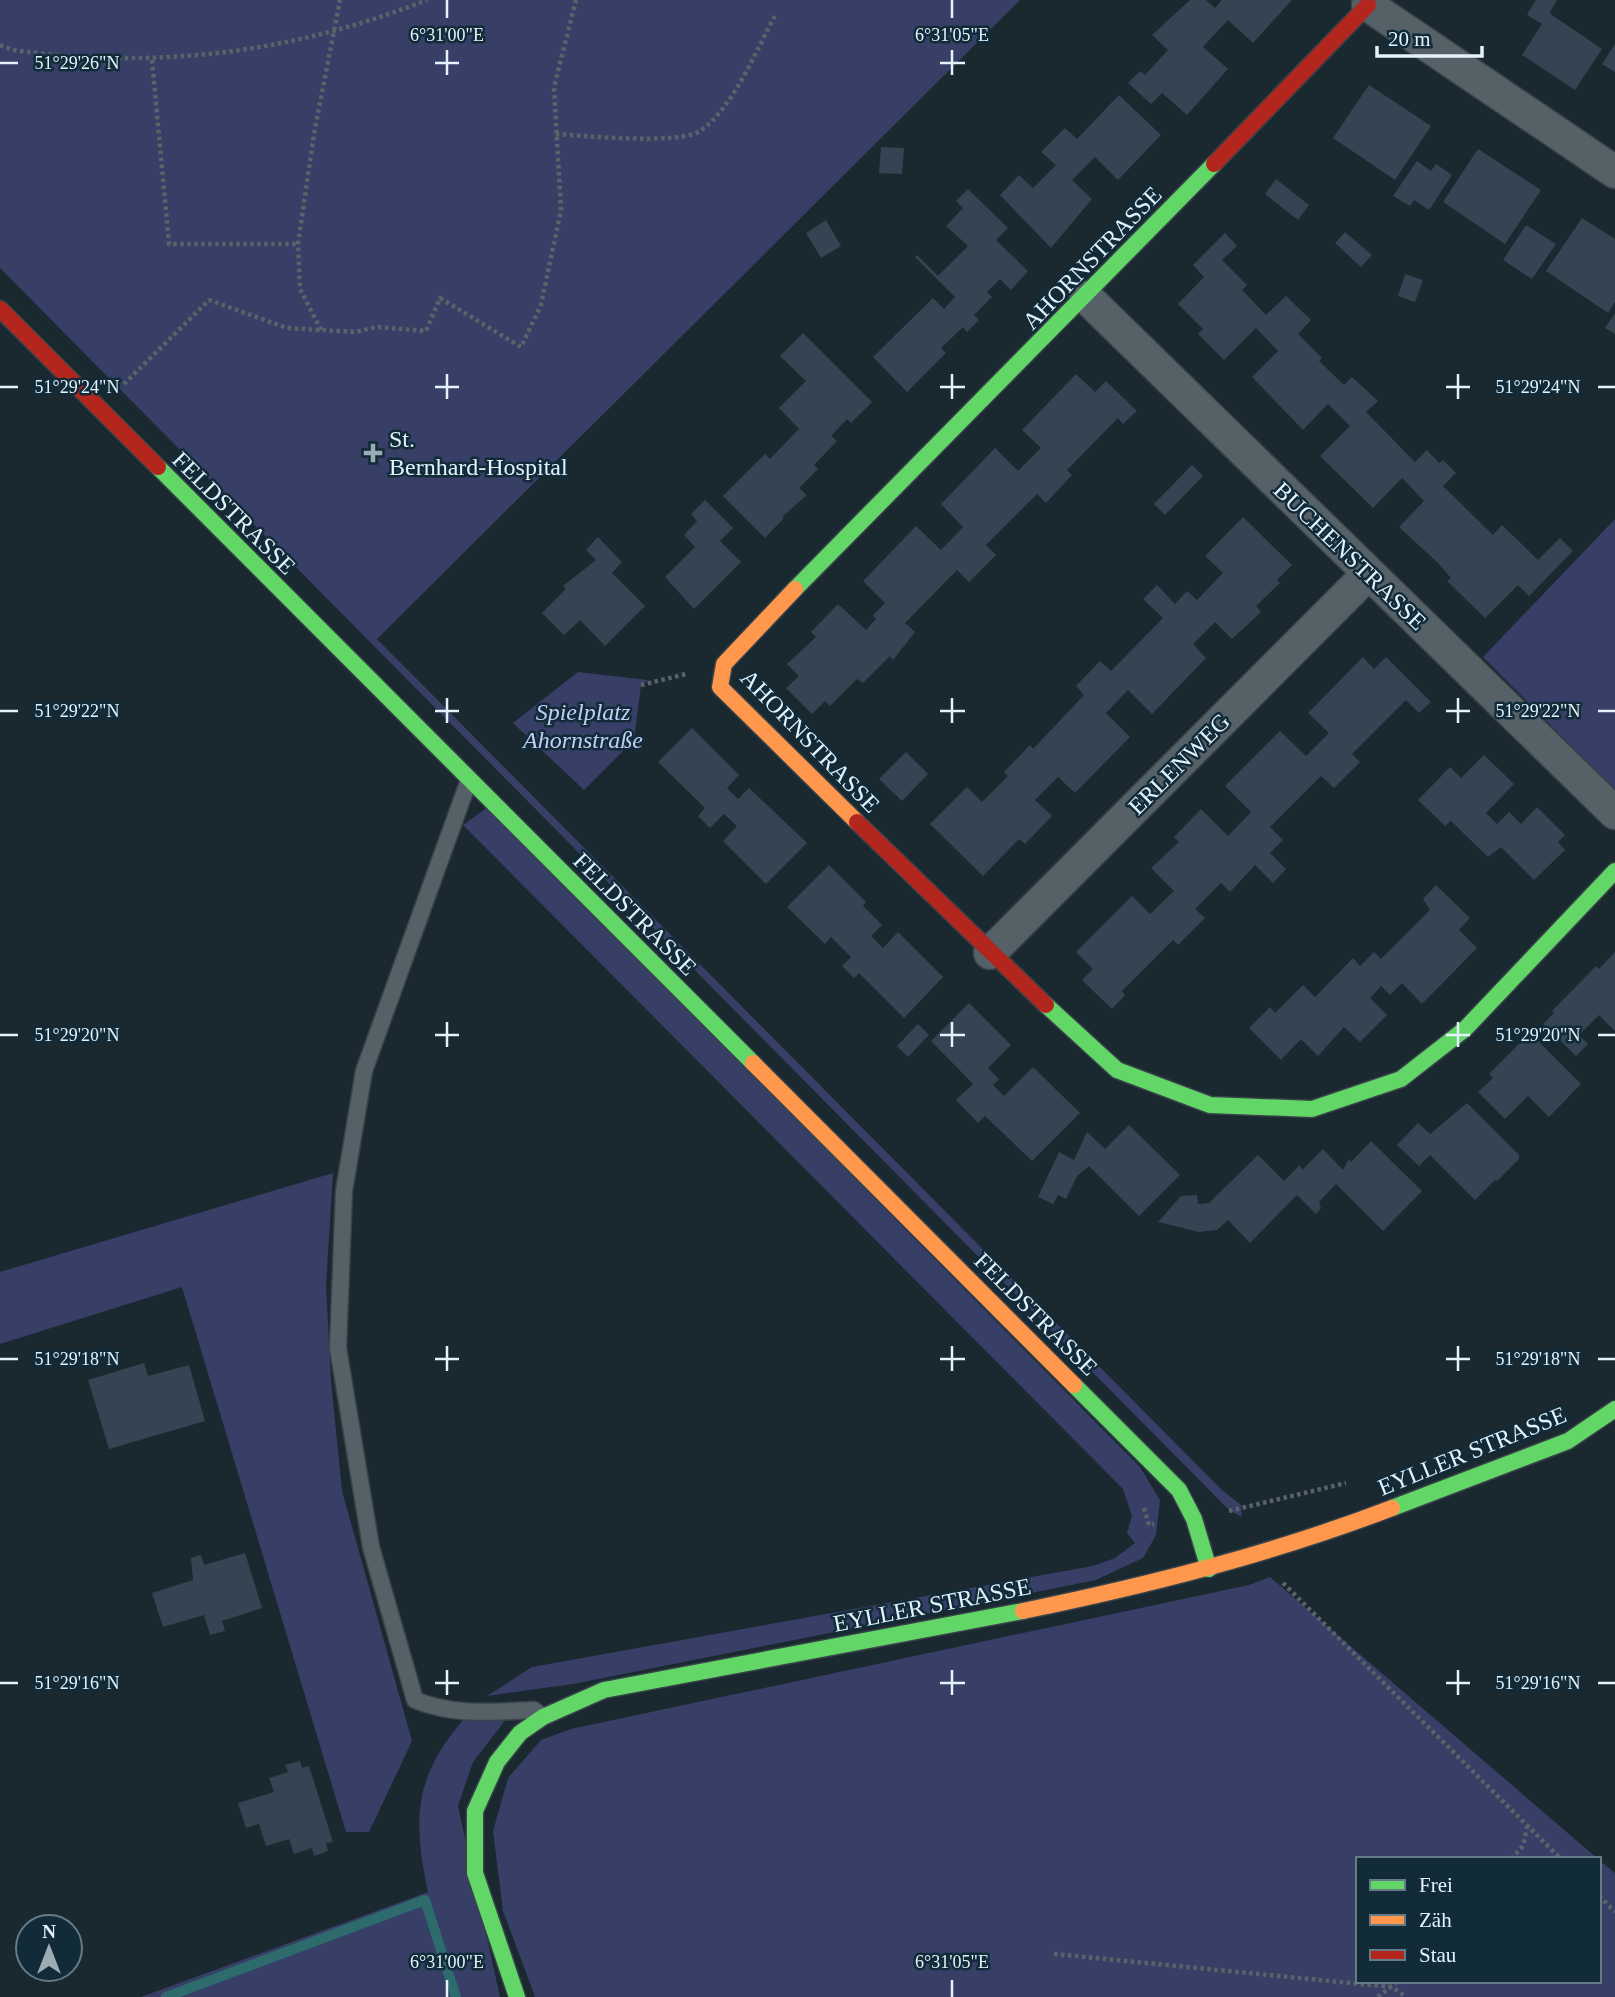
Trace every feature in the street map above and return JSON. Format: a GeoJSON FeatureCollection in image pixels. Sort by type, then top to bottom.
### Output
{"type":"FeatureCollection","features":[{"type":"Feature","properties":{"kind":"street"},"geometry":{"type":"LineString","coordinates":[[1369,3],[1615,172]]}},
{"type":"Feature","properties":{"kind":"street","name":"AHORNSTRASSE"},"geometry":{"type":"LineString","coordinates":[[1369,3],[1086,298],[745,640],[724,664],[720,687],[990,953],[1117,1069],[1210,1104],[1312,1109],[1401,1079],[1465,1029],[1615,871]]}},
{"type":"Feature","properties":{"kind":"street","name":"BUCHENSTRASSE"},"geometry":{"type":"LineString","coordinates":[[1086,298],[1615,813]]}},
{"type":"Feature","properties":{"kind":"street","name":"FELDSTRASSE"},"geometry":{"type":"LineString","coordinates":[[0,309],[1180,1490],[1194,1518],[1209,1569]]}},
{"type":"Feature","properties":{"kind":"street","name":"ERLENWEG"},"geometry":{"type":"LineString","coordinates":[[990,953],[1368,574]]}},
{"type":"Feature","properties":{"kind":"street","name":"EYLLER STRASSE"},"geometry":{"type":"LineString","coordinates":[[517,1997],[475,1872],[475,1811],[497,1762],[520,1732],[543,1717],[604,1690],[985,1618],[1142,1586],[1209,1569],[1341,1528],[1568,1441],[1615,1409]]}},
{"type":"Feature","properties":{"kind":"lane"},"geometry":{"type":"LineString","coordinates":[[469,780],[364,1071],[344,1191],[338,1348],[371,1547],[415,1700],[436,1709],[470,1713],[534,1710],[543,1717]]}},
{"type":"Feature","properties":{"kind":"path"},"geometry":{"type":"LineString","coordinates":[[321,331],[300,289],[298,244],[340,0]]}},
{"type":"Feature","properties":{"kind":"path"},"geometry":{"type":"LineString","coordinates":[[0,45],[13,50],[97,60],[152,60],[238,52],[333,31],[427,0]]}},
{"type":"Feature","properties":{"kind":"path"},"geometry":{"type":"LineString","coordinates":[[106,416],[125,383],[209,300],[287,328],[355,332],[377,327],[426,331],[440,298],[520,347],[541,305],[561,210],[554,87],[576,0]]}},
{"type":"Feature","properties":{"kind":"path"},"geometry":{"type":"LineString","coordinates":[[556,134],[676,137],[699,132],[723,108],[776,14]]}},
{"type":"Feature","properties":{"kind":"path"},"geometry":{"type":"LineString","coordinates":[[152,60],[169,244],[298,244]]}},
{"type":"Feature","properties":{"kind":"path"},"geometry":{"type":"LineString","coordinates":[[1149,1525],[1194,1518],[1357,1481]]}},
{"type":"Feature","properties":{"kind":"path"},"geometry":{"type":"LineString","coordinates":[[1263,1553],[1282,1582],[1559,1857]]}},
{"type":"Feature","properties":{"kind":"path"},"geometry":{"type":"LineString","coordinates":[[1513,1857],[1523,1846],[1527,1826]]}},
{"type":"Feature","properties":{"kind":"path"},"geometry":{"type":"LineString","coordinates":[[1601,1898],[1615,1912]]}},
{"type":"Feature","properties":{"kind":"path"},"geometry":{"type":"LineString","coordinates":[[1054,1954],[1392,1987],[1406,1997]]}},
{"type":"Feature","properties":{"kind":"path"},"geometry":{"type":"LineString","coordinates":[[1378,1997],[1396,1983]]}},
{"type":"Feature","properties":{"kind":"green space","name":"St. Bernhard-Hospital"},"geometry":{"type":"Polygon","coordinates":[[[0,0],[1020,0],[377,639],[1222,1490],[1241,1505],[1242,1517],[1229,1510],[0,268],[0,0]]]}},
{"type":"Feature","properties":{"kind":"green space"},"geometry":{"type":"Polygon","coordinates":[[[1615,519],[1615,790],[1483,657],[1615,519]]]}},
{"type":"Feature","properties":{"kind":"green space","name":"Spielplatz Ahornstraße"},"geometry":{"type":"Polygon","coordinates":[[[578,672],[648,680],[641,685],[634,740],[584,790],[513,723],[578,672]]]}},
{"type":"Feature","properties":{"kind":"green space"},"geometry":{"type":"Polygon","coordinates":[[[488,807],[1140,1467],[1160,1500],[1156,1535],[1143,1558],[1096,1580],[573,1684],[487,1696],[532,1667],[1093,1566],[1115,1558],[1135,1543],[1127,1533],[1132,1516],[1123,1489],[463,825],[488,807]]]}},
{"type":"Feature","properties":{"kind":"green space"},"geometry":{"type":"Polygon","coordinates":[[[333,1173],[326,1285],[331,1381],[342,1491],[412,1741],[369,1832],[346,1832],[182,1287],[0,1344],[0,1272],[333,1173]]]}},
{"type":"Feature","properties":{"kind":"green space"},"geometry":{"type":"Polygon","coordinates":[[[1270,1577],[1596,1857],[1356,1857],[1356,1983],[1601,1983],[1601,1862],[1615,1873],[1615,1997],[535,1997],[503,1911],[493,1831],[508,1778],[541,1740],[571,1729],[1249,1585],[1270,1577]]]}},
{"type":"Feature","properties":{"kind":"green space"},"geometry":{"type":"Polygon","coordinates":[[[507,1718],[473,1762],[458,1806],[500,1997],[141,1997],[428,1892],[419,1822],[421,1801],[434,1761],[463,1720],[507,1718]]]}},
{"type":"Feature","properties":{"kind":"building"},"geometry":{"type":"Polygon","coordinates":[[[1190,0],[1206,0],[1215,8],[1222,0],[1292,0],[1253,43],[1228,20],[1203,47],[1228,69],[1187,115],[1162,93],[1151,104],[1128,83],[1140,71],[1145,75],[1168,50],[1152,35],[1190,0]]]}},
{"type":"Feature","properties":{"kind":"building"},"geometry":{"type":"Polygon","coordinates":[[[1536,0],[1557,0],[1550,12],[1552,15],[1602,49],[1575,90],[1522,55],[1542,24],[1527,15],[1536,0]]]}},
{"type":"Feature","properties":{"kind":"building"},"geometry":{"type":"Polygon","coordinates":[[[1615,44],[1615,72],[1602,64],[1615,44]]]}},
{"type":"Feature","properties":{"kind":"building"},"geometry":{"type":"Polygon","coordinates":[[[1369,85],[1431,126],[1395,180],[1333,138],[1369,85]]]}},
{"type":"Feature","properties":{"kind":"building"},"geometry":{"type":"Polygon","coordinates":[[[1119,95],[1161,135],[1118,180],[1095,157],[1072,180],[1092,199],[1051,248],[1000,195],[1019,175],[1033,188],[1056,165],[1041,152],[1065,128],[1077,139],[1119,95]]]}},
{"type":"Feature","properties":{"kind":"building"},"geometry":{"type":"Polygon","coordinates":[[[881,147],[904,148],[902,174],[879,173],[881,147]]]}},
{"type":"Feature","properties":{"kind":"building"},"geometry":{"type":"Polygon","coordinates":[[[1478,149],[1541,190],[1505,244],[1443,202],[1478,149]]]}},
{"type":"Feature","properties":{"kind":"building"},"geometry":{"type":"Polygon","coordinates":[[[1417,161],[1431,171],[1436,164],[1452,175],[1429,210],[1414,200],[1410,206],[1393,196],[1417,161]]]}},
{"type":"Feature","properties":{"kind":"building"},"geometry":{"type":"Polygon","coordinates":[[[1276,179],[1309,205],[1298,220],[1265,194],[1276,179]]]}},
{"type":"Feature","properties":{"kind":"building"},"geometry":{"type":"Polygon","coordinates":[[[968,189],[1008,228],[996,240],[1028,271],[1011,290],[1000,279],[987,292],[992,297],[974,315],[979,320],[967,332],[963,327],[941,348],[946,353],[907,392],[873,357],[933,298],[944,309],[955,297],[915,257],[917,255],[938,276],[968,246],[946,226],[963,208],[956,201],[968,189]]]}},
{"type":"Feature","properties":{"kind":"building"},"geometry":{"type":"Polygon","coordinates":[[[1582,218],[1615,239],[1615,302],[1608,313],[1546,271],[1582,218]]]}},
{"type":"Feature","properties":{"kind":"building"},"geometry":{"type":"Polygon","coordinates":[[[826,220],[841,246],[821,258],[806,233],[826,220]]]}},
{"type":"Feature","properties":{"kind":"building"},"geometry":{"type":"Polygon","coordinates":[[[1526,225],[1556,244],[1532,279],[1503,260],[1526,225]]]}},
{"type":"Feature","properties":{"kind":"building"},"geometry":{"type":"Polygon","coordinates":[[[1345,232],[1372,255],[1361,267],[1335,243],[1345,232]]]}},
{"type":"Feature","properties":{"kind":"building"},"geometry":{"type":"Polygon","coordinates":[[[1225,233],[1237,246],[1222,260],[1247,285],[1242,290],[1266,315],[1286,296],[1311,320],[1298,334],[1322,358],[1319,361],[1344,385],[1352,377],[1378,401],[1366,412],[1415,462],[1427,450],[1439,463],[1443,460],[1456,473],[1443,486],[1493,535],[1502,525],[1538,560],[1560,538],[1573,551],[1529,596],[1518,585],[1485,618],[1447,581],[1451,578],[1439,564],[1399,527],[1424,501],[1402,478],[1373,508],[1320,456],[1350,426],[1328,404],[1303,430],[1252,377],[1278,351],[1256,328],[1224,360],[1198,334],[1203,329],[1178,304],[1204,277],[1193,265],[1225,233]]]}},
{"type":"Feature","properties":{"kind":"building"},"geometry":{"type":"Polygon","coordinates":[[[1405,274],[1423,280],[1415,302],[1398,296],[1405,274]]]}},
{"type":"Feature","properties":{"kind":"building"},"geometry":{"type":"Polygon","coordinates":[[[1615,313],[1615,334],[1605,328],[1615,313]]]}},
{"type":"Feature","properties":{"kind":"building"},"geometry":{"type":"Polygon","coordinates":[[[803,333],[872,402],[851,423],[847,419],[831,436],[837,441],[814,465],[818,469],[799,488],[807,495],[782,517],[784,518],[765,538],[723,496],[765,454],[770,459],[799,429],[779,408],[806,381],[780,356],[803,333]]]}},
{"type":"Feature","properties":{"kind":"building"},"geometry":{"type":"Polygon","coordinates":[[[1076,374],[1095,392],[1106,381],[1137,411],[1123,424],[1118,418],[1067,470],[1072,475],[1046,503],[1037,494],[986,545],[996,555],[969,582],[957,570],[905,623],[915,632],[893,660],[890,656],[863,683],[857,679],[830,706],[825,701],[812,714],[786,688],[799,676],[787,664],[816,637],[811,632],[838,604],[866,630],[876,619],[873,615],[885,603],[863,581],[916,526],[941,550],[963,527],[941,504],[995,448],[1018,471],[1041,448],[1022,430],[1076,374]]]}},
{"type":"Feature","properties":{"kind":"building"},"geometry":{"type":"Polygon","coordinates":[[[1192,465],[1203,476],[1165,515],[1154,504],[1192,465]]]}},
{"type":"Feature","properties":{"kind":"building"},"geometry":{"type":"Polygon","coordinates":[[[705,500],[733,528],[720,541],[741,562],[694,609],[665,577],[695,547],[684,535],[697,521],[691,514],[705,500]]]}},
{"type":"Feature","properties":{"kind":"building"},"geometry":{"type":"Polygon","coordinates":[[[1243,517],[1292,565],[1277,580],[1280,583],[1256,606],[1261,612],[1232,639],[1215,622],[1193,644],[1206,658],[1152,714],[1128,690],[1106,713],[1130,737],[1075,793],[1058,777],[1035,800],[1052,816],[1025,844],[1019,839],[983,876],[930,824],[967,787],[982,802],[1008,776],[1004,772],[1030,745],[1033,749],[1084,695],[1076,686],[1100,661],[1111,671],[1163,618],[1143,599],[1157,585],[1175,604],[1187,591],[1197,600],[1223,573],[1205,556],[1243,517]]]}},
{"type":"Feature","properties":{"kind":"building"},"geometry":{"type":"Polygon","coordinates":[[[598,537],[622,562],[612,573],[645,606],[605,646],[580,620],[564,635],[542,613],[566,589],[563,586],[596,560],[586,550],[598,537]]]}},
{"type":"Feature","properties":{"kind":"building"},"geometry":{"type":"Polygon","coordinates":[[[1363,657],[1374,669],[1386,657],[1431,702],[1419,713],[1406,700],[1352,754],[1360,762],[1334,788],[1321,776],[1270,827],[1283,840],[1270,853],[1286,869],[1273,883],[1255,865],[1230,892],[1221,883],[1195,909],[1205,918],[1178,945],[1173,940],[1122,991],[1125,995],[1112,1009],[1082,980],[1093,969],[1076,952],[1132,896],[1150,914],[1174,891],[1151,868],[1179,842],[1174,837],[1201,809],[1228,836],[1251,812],[1225,786],[1280,731],[1306,756],[1329,733],[1308,713],[1363,657]]]}},
{"type":"Feature","properties":{"kind":"building"},"geometry":{"type":"Polygon","coordinates":[[[692,728],[739,775],[727,788],[738,799],[749,788],[807,843],[766,884],[723,841],[737,826],[724,814],[710,828],[698,816],[705,808],[658,762],[692,728]]]}},
{"type":"Feature","properties":{"kind":"building"},"geometry":{"type":"Polygon","coordinates":[[[906,752],[928,774],[902,801],[879,779],[906,752]]]}},
{"type":"Feature","properties":{"kind":"building"},"geometry":{"type":"Polygon","coordinates":[[[1484,755],[1514,784],[1486,813],[1497,824],[1509,812],[1521,824],[1537,807],[1565,835],[1558,842],[1565,850],[1534,880],[1501,847],[1488,857],[1451,821],[1445,826],[1418,800],[1450,767],[1461,778],[1484,755]]]}},
{"type":"Feature","properties":{"kind":"building"},"geometry":{"type":"Polygon","coordinates":[[[829,865],[866,902],[863,906],[882,925],[871,936],[883,948],[898,932],[943,977],[904,1018],[859,973],[854,978],[842,966],[851,957],[831,937],[825,944],[787,907],[829,865]]]}},
{"type":"Feature","properties":{"kind":"building"},"geometry":{"type":"Polygon","coordinates":[[[1436,885],[1470,918],[1459,930],[1477,948],[1422,1004],[1402,983],[1390,995],[1381,986],[1370,998],[1387,1015],[1360,1042],[1344,1027],[1318,1056],[1301,1039],[1281,1060],[1249,1028],[1270,1007],[1275,1013],[1303,985],[1315,997],[1353,958],[1360,966],[1374,952],[1381,959],[1430,910],[1423,899],[1436,885]]]}},
{"type":"Feature","properties":{"kind":"building"},"geometry":{"type":"Polygon","coordinates":[[[1615,952],[1615,1031],[1599,1015],[1579,1035],[1588,1044],[1576,1056],[1543,1024],[1554,1013],[1552,1011],[1596,966],[1599,969],[1615,952]]]}},
{"type":"Feature","properties":{"kind":"building"},"geometry":{"type":"Polygon","coordinates":[[[969,1003],[1011,1045],[988,1068],[999,1079],[993,1085],[1004,1096],[1033,1067],[1080,1113],[1032,1161],[985,1116],[978,1123],[956,1100],[973,1084],[931,1041],[969,1003]]]}},
{"type":"Feature","properties":{"kind":"building"},"geometry":{"type":"Polygon","coordinates":[[[918,1024],[929,1035],[908,1057],[897,1046],[918,1024]]]}},
{"type":"Feature","properties":{"kind":"building"},"geometry":{"type":"Polygon","coordinates":[[[1530,1033],[1581,1084],[1549,1117],[1528,1096],[1505,1119],[1478,1092],[1493,1078],[1489,1074],[1530,1033]]]}},
{"type":"Feature","properties":{"kind":"building"},"geometry":{"type":"Polygon","coordinates":[[[1467,1103],[1519,1155],[1519,1159],[1475,1200],[1430,1155],[1419,1166],[1397,1145],[1418,1123],[1430,1134],[1467,1103]]]}},
{"type":"Feature","properties":{"kind":"building"},"geometry":{"type":"Polygon","coordinates":[[[1129,1125],[1180,1175],[1139,1216],[1089,1166],[1077,1176],[1066,1199],[1058,1195],[1053,1204],[1038,1197],[1059,1152],[1074,1160],[1087,1132],[1105,1149],[1129,1125]]]}},
{"type":"Feature","properties":{"kind":"building"},"geometry":{"type":"Polygon","coordinates":[[[1371,1141],[1422,1191],[1383,1231],[1336,1184],[1319,1202],[1321,1208],[1316,1214],[1297,1195],[1250,1243],[1228,1220],[1217,1230],[1199,1232],[1158,1222],[1181,1196],[1197,1195],[1198,1204],[1209,1203],[1258,1155],[1284,1181],[1300,1165],[1302,1170],[1323,1149],[1343,1170],[1349,1159],[1351,1162],[1371,1141]]]}},
{"type":"Feature","properties":{"kind":"building"},"geometry":{"type":"Polygon","coordinates":[[[144,1363],[148,1376],[189,1365],[205,1421],[109,1449],[88,1380],[144,1363]]]}},
{"type":"Feature","properties":{"kind":"building"},"geometry":{"type":"Polygon","coordinates":[[[245,1553],[262,1608],[222,1621],[225,1631],[210,1635],[204,1615],[163,1627],[152,1593],[193,1580],[191,1558],[201,1555],[204,1565],[245,1553]]]}},
{"type":"Feature","properties":{"kind":"building"},"geometry":{"type":"Polygon","coordinates":[[[300,1761],[302,1768],[309,1766],[333,1842],[326,1843],[328,1851],[314,1856],[312,1848],[294,1854],[289,1839],[266,1846],[259,1824],[246,1828],[238,1803],[274,1792],[269,1778],[288,1772],[285,1765],[300,1761]]]}},
{"type":"Feature","properties":{"kind":"waterway"},"geometry":{"type":"LineString","coordinates":[[166,1997],[425,1900],[456,1997]]}},
{"type":"Feature","properties":{"kind":"traffic: fast"},"geometry":{"type":"LineString","coordinates":[[795,589],[1214,164]]}},
{"type":"Feature","properties":{"kind":"traffic: fast"},"geometry":{"type":"LineString","coordinates":[[158,467],[753,1063]]}},
{"type":"Feature","properties":{"kind":"traffic: fast"},"geometry":{"type":"LineString","coordinates":[[1046,1005],[1117,1070],[1210,1105],[1312,1109],[1401,1079],[1465,1029],[1615,871]]}},
{"type":"Feature","properties":{"kind":"traffic: fast"},"geometry":{"type":"LineString","coordinates":[[1074,1385],[1179,1490],[1194,1519],[1209,1569]]}},
{"type":"Feature","properties":{"kind":"traffic: fast"},"geometry":{"type":"LineString","coordinates":[[1392,1508],[1568,1441],[1615,1409]]}},
{"type":"Feature","properties":{"kind":"traffic: fast"},"geometry":{"type":"LineString","coordinates":[[517,1997],[475,1873],[475,1811],[497,1762],[520,1733],[543,1717],[604,1690],[1023,1611]]}},
{"type":"Feature","properties":{"kind":"traffic: slow"},"geometry":{"type":"LineString","coordinates":[[795,589],[724,664],[720,687],[857,822]]}},
{"type":"Feature","properties":{"kind":"traffic: slow"},"geometry":{"type":"LineString","coordinates":[[753,1063],[1074,1385]]}},
{"type":"Feature","properties":{"kind":"traffic: slow"},"geometry":{"type":"LineString","coordinates":[[1023,1611],[1210,1567],[1301,1540],[1392,1508]]}},
{"type":"Feature","properties":{"kind":"traffic: jam"},"geometry":{"type":"LineString","coordinates":[[1214,164],[1368,5]]}},
{"type":"Feature","properties":{"kind":"traffic: jam"},"geometry":{"type":"LineString","coordinates":[[0,309],[158,467]]}},
{"type":"Feature","properties":{"kind":"traffic: jam"},"geometry":{"type":"LineString","coordinates":[[857,822],[1046,1005]]}},
{"type":"Feature","properties":{"kind":"place","name":"St. Bernhard-Hospital"},"geometry":{"type":"Point","coordinates":[373,453]}}]}
